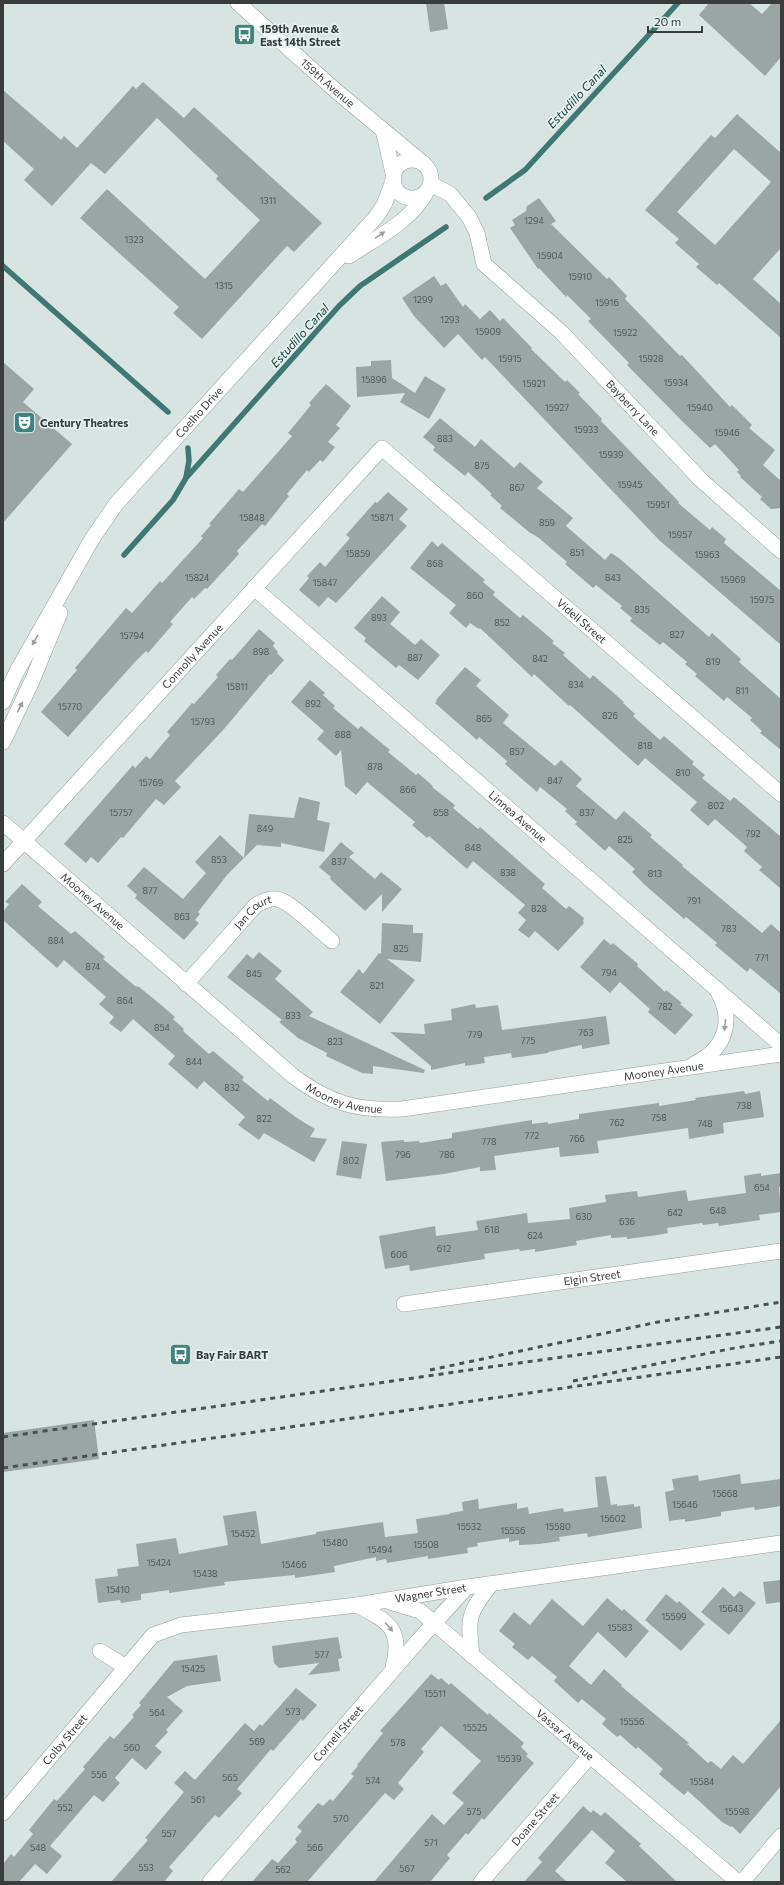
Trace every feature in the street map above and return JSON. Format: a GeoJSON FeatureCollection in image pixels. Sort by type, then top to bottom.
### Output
{"type":"FeatureCollection","features":[{"type":"Feature","properties":{"kind":"street","name":"159th Avenue"},"geometry":{"type":"LineString","coordinates":[[238,3],[335,90],[425,165]]}},
{"type":"Feature","properties":{"kind":"street"},"geometry":{"type":"LineString","coordinates":[[383,130],[394,179],[399,193],[410,198],[422,196],[429,188],[431,176],[425,165],[420,162],[407,161],[397,169],[394,179]]}},
{"type":"Feature","properties":{"kind":"street","name":"Coelho Drive"},"geometry":{"type":"LineString","coordinates":[[3,742],[32,681],[92,539],[116,504],[376,217],[384,205],[394,179]]}},
{"type":"Feature","properties":{"kind":"street","name":"Coelho Drive"},"geometry":{"type":"LineString","coordinates":[[326,273],[411,214],[423,200],[429,188]]}},
{"type":"Feature","properties":{"kind":"street","name":"Bayberry Lane"},"geometry":{"type":"LineString","coordinates":[[429,188],[450,194],[469,217],[478,233],[484,264],[561,332],[701,480],[781,551]]}},
{"type":"Feature","properties":{"kind":"street","name":"Connolly Avenue"},"geometry":{"type":"LineString","coordinates":[[3,864],[382,448]]}},
{"type":"Feature","properties":{"kind":"street","name":"Videll Street"},"geometry":{"type":"LineString","coordinates":[[382,448],[781,794]]}},
{"type":"Feature","properties":{"kind":"street","name":"Coelho Drive"},"geometry":{"type":"LineString","coordinates":[[3,702],[16,673],[83,558]]}},
{"type":"Feature","properties":{"kind":"street","name":"Linnea Avenue"},"geometry":{"type":"LineString","coordinates":[[254,588],[781,1045]]}},
{"type":"Feature","properties":{"kind":"street","name":"Mooney Avenue"},"geometry":{"type":"LineString","coordinates":[[3,824],[293,1076],[310,1089],[328,1099],[363,1108],[402,1109],[781,1054]]}},
{"type":"Feature","properties":{"kind":"street","name":"Jan Court"},"geometry":{"type":"LineString","coordinates":[[186,984],[256,905],[266,900],[277,899],[288,904],[332,941]]}},
{"type":"Feature","properties":{"kind":"street"},"geometry":{"type":"LineString","coordinates":[[686,1068],[710,1054],[719,1045],[724,1034],[726,1022],[722,999],[715,988]]}},
{"type":"Feature","properties":{"kind":"street","name":"Elgin Street"},"geometry":{"type":"LineString","coordinates":[[404,1304],[781,1251]]}},
{"type":"Feature","properties":{"kind":"street","name":"Wagner Street"},"geometry":{"type":"LineString","coordinates":[[126,1667],[153,1635],[180,1625],[357,1605],[467,1587],[781,1543]]}},
{"type":"Feature","properties":{"kind":"street"},"geometry":{"type":"LineString","coordinates":[[472,1656],[469,1626],[471,1613],[475,1604],[491,1584]]}},
{"type":"Feature","properties":{"kind":"street","name":"Cornell Street"},"geometry":{"type":"LineString","coordinates":[[210,1882],[393,1670],[467,1587]]}},
{"type":"Feature","properties":{"kind":"street","name":"Vassar Avenue"},"geometry":{"type":"LineString","coordinates":[[384,1601],[420,1611],[738,1882]]}},
{"type":"Feature","properties":{"kind":"street"},"geometry":{"type":"LineString","coordinates":[[357,1605],[379,1616],[389,1625],[397,1638],[397,1653],[393,1670]]}},
{"type":"Feature","properties":{"kind":"street"},"geometry":{"type":"LineString","coordinates":[[100,1651],[126,1667]]}},
{"type":"Feature","properties":{"kind":"street","name":"Colby Street"},"geometry":{"type":"LineString","coordinates":[[3,1813],[126,1667]]}},
{"type":"Feature","properties":{"kind":"street","name":"Doane Street"},"geometry":{"type":"LineString","coordinates":[[481,1882],[590,1756]]}},
{"type":"Feature","properties":{"kind":"street"},"geometry":{"type":"LineString","coordinates":[[742,1882],[781,1836]]}},
{"type":"Feature","properties":{"kind":"building"},"geometry":{"type":"Polygon","coordinates":[[[426,3],[444,3],[448,29],[430,32],[426,3]]]}},
{"type":"Feature","properties":{"kind":"building"},"geometry":{"type":"Polygon","coordinates":[[[709,3],[749,3],[762,14],[772,3],[781,3],[781,57],[765,76],[699,15],[709,3]]]}},
{"type":"Feature","properties":{"kind":"building"},"geometry":{"type":"Polygon","coordinates":[[[143,82],[184,118],[194,107],[322,223],[294,252],[287,246],[202,339],[173,313],[179,307],[80,218],[107,189],[205,279],[260,220],[216,179],[218,176],[157,118],[105,174],[91,163],[52,206],[24,180],[34,169],[3,141],[3,90],[61,140],[64,136],[77,148],[133,86],[136,89],[143,82]]]}},
{"type":"Feature","properties":{"kind":"building"},"geometry":{"type":"Polygon","coordinates":[[[737,114],[781,153],[781,248],[753,279],[781,304],[781,338],[719,283],[717,285],[696,267],[699,264],[675,243],[679,239],[645,210],[711,135],[715,138],[737,114]],[[734,149],[677,212],[715,245],[771,182],[734,149]]]}},
{"type":"Feature","properties":{"kind":"building"},"geometry":{"type":"Polygon","coordinates":[[[539,198],[556,221],[551,224],[607,279],[609,277],[627,296],[625,299],[680,356],[682,355],[730,407],[732,405],[752,425],[749,428],[775,450],[763,465],[781,481],[781,508],[771,509],[760,499],[762,497],[740,477],[741,476],[737,472],[739,470],[715,444],[710,448],[684,423],[627,365],[629,363],[588,321],[591,319],[567,295],[566,297],[539,268],[538,269],[510,228],[515,225],[512,220],[526,211],[527,206],[539,198]]]}},
{"type":"Feature","properties":{"kind":"building"},"geometry":{"type":"Polygon","coordinates":[[[434,276],[441,286],[446,283],[463,307],[465,304],[480,319],[490,310],[500,321],[503,318],[532,348],[531,349],[565,382],[567,380],[580,393],[578,394],[602,419],[601,421],[679,502],[678,503],[710,530],[712,527],[726,539],[724,543],[781,591],[781,645],[659,540],[485,357],[482,360],[458,334],[444,348],[414,316],[402,298],[434,276]]]}},
{"type":"Feature","properties":{"kind":"building"},"geometry":{"type":"Polygon","coordinates":[[[391,360],[392,378],[415,393],[425,376],[446,389],[429,419],[400,402],[405,393],[357,397],[356,367],[371,366],[371,361],[391,360]]]}},
{"type":"Feature","properties":{"kind":"building","name":"Century Theatres"},"geometry":{"type":"Polygon","coordinates":[[[3,362],[34,389],[23,402],[72,444],[3,523],[3,362]]]}},
{"type":"Feature","properties":{"kind":"building"},"geometry":{"type":"Polygon","coordinates":[[[326,384],[351,406],[336,425],[340,428],[328,442],[335,447],[323,462],[320,460],[309,472],[307,470],[287,494],[289,496],[265,526],[262,524],[237,551],[239,554],[207,589],[205,588],[194,599],[192,597],[170,622],[173,624],[148,653],[146,651],[135,662],[68,737],[41,712],[77,670],[75,668],[126,608],[132,613],[160,581],[162,583],[203,538],[201,536],[211,525],[209,524],[239,489],[243,492],[292,436],[288,433],[311,405],[309,403],[326,384]]]}},
{"type":"Feature","properties":{"kind":"building"},"geometry":{"type":"Polygon","coordinates":[[[440,418],[475,447],[481,439],[514,468],[520,462],[543,482],[537,488],[573,518],[566,526],[605,560],[611,553],[619,558],[709,637],[712,633],[741,659],[739,662],[781,699],[781,750],[760,733],[762,731],[750,720],[752,718],[727,697],[724,701],[695,676],[697,674],[685,664],[687,662],[663,642],[660,645],[630,621],[632,618],[620,608],[622,606],[596,585],[593,588],[565,564],[567,562],[500,508],[502,506],[490,495],[492,494],[468,472],[465,476],[433,450],[435,447],[423,437],[440,418]]]}},
{"type":"Feature","properties":{"kind":"building"},"geometry":{"type":"Polygon","coordinates":[[[388,492],[408,509],[399,519],[407,526],[336,603],[328,597],[319,607],[299,590],[309,578],[307,576],[320,562],[325,567],[350,538],[346,535],[375,502],[377,503],[388,492]]]}},
{"type":"Feature","properties":{"kind":"building"},"geometry":{"type":"Polygon","coordinates":[[[432,541],[438,547],[442,543],[485,580],[483,582],[495,592],[493,595],[520,618],[523,615],[554,641],[552,643],[565,653],[563,655],[590,679],[593,675],[624,702],[623,703],[635,714],[633,716],[660,740],[664,736],[694,762],[692,764],[705,775],[702,778],[730,801],[734,797],[781,837],[781,889],[759,870],[762,867],[744,851],[747,847],[715,819],[708,826],[690,810],[697,802],[645,758],[638,766],[534,674],[532,677],[480,628],[479,629],[470,623],[466,628],[449,613],[456,605],[410,568],[432,541]]]}},
{"type":"Feature","properties":{"kind":"building"},"geometry":{"type":"Polygon","coordinates":[[[382,596],[400,612],[390,624],[415,645],[421,639],[440,655],[418,680],[399,665],[396,668],[364,641],[366,638],[354,628],[382,596]]]}},
{"type":"Feature","properties":{"kind":"building"},"geometry":{"type":"Polygon","coordinates":[[[259,629],[275,643],[273,646],[284,660],[271,675],[270,674],[224,729],[175,781],[181,787],[164,805],[156,799],[123,838],[121,837],[98,863],[91,857],[86,863],[64,844],[133,765],[135,768],[146,756],[150,759],[170,735],[167,732],[192,703],[194,704],[218,677],[216,675],[230,659],[232,660],[259,629]]]}},
{"type":"Feature","properties":{"kind":"building"},"geometry":{"type":"Polygon","coordinates":[[[465,667],[481,680],[476,686],[509,715],[503,723],[555,766],[561,760],[582,779],[576,786],[616,820],[624,811],[652,835],[650,837],[683,865],[682,866],[762,933],[771,924],[781,933],[781,994],[750,968],[747,972],[715,945],[717,943],[686,917],[684,919],[645,885],[632,872],[635,869],[609,846],[605,851],[575,824],[577,822],[565,811],[567,809],[540,787],[537,792],[505,764],[507,761],[479,737],[477,740],[435,703],[465,667]]]}},
{"type":"Feature","properties":{"kind":"building"},"geometry":{"type":"Polygon","coordinates":[[[310,680],[325,693],[323,695],[335,706],[333,708],[358,729],[361,726],[390,750],[388,752],[416,775],[418,773],[433,786],[432,787],[455,805],[453,808],[478,829],[480,827],[545,884],[542,888],[566,909],[569,906],[584,918],[584,923],[558,951],[535,931],[529,938],[518,930],[526,920],[518,913],[525,905],[473,861],[467,869],[429,836],[427,838],[412,825],[415,822],[367,782],[356,795],[345,786],[341,750],[336,756],[317,739],[324,731],[291,702],[310,680]]]}},
{"type":"Feature","properties":{"kind":"building"},"geometry":{"type":"Polygon","coordinates":[[[299,797],[320,802],[317,820],[330,823],[324,852],[281,843],[281,847],[257,845],[244,858],[249,814],[294,818],[299,797]]]}},
{"type":"Feature","properties":{"kind":"building"},"geometry":{"type":"Polygon","coordinates":[[[220,835],[244,858],[227,875],[198,912],[200,914],[195,920],[199,923],[184,940],[135,898],[137,895],[127,886],[144,867],[183,899],[206,873],[195,862],[220,835]]]}},
{"type":"Feature","properties":{"kind":"building"},"geometry":{"type":"Polygon","coordinates":[[[341,842],[354,853],[349,857],[375,879],[381,872],[402,889],[382,912],[382,894],[365,911],[319,867],[341,842]]]}},
{"type":"Feature","properties":{"kind":"building"},"geometry":{"type":"Polygon","coordinates":[[[22,884],[42,902],[38,906],[71,934],[75,931],[105,957],[103,959],[135,986],[139,987],[160,1004],[175,1017],[173,1019],[184,1029],[183,1031],[209,1054],[213,1051],[244,1077],[242,1080],[268,1101],[270,1098],[315,1129],[310,1137],[327,1139],[314,1162],[264,1133],[259,1140],[238,1125],[245,1117],[204,1081],[197,1089],[168,1064],[175,1056],[133,1019],[121,1032],[109,1023],[114,1017],[99,1004],[106,997],[64,960],[57,968],[3,920],[3,912],[9,904],[5,902],[22,884]]]}},
{"type":"Feature","properties":{"kind":"building"},"geometry":{"type":"Polygon","coordinates":[[[382,923],[413,925],[413,933],[423,933],[421,962],[387,959],[415,980],[380,1024],[340,992],[359,969],[363,974],[379,953],[381,954],[382,923]]]}},
{"type":"Feature","properties":{"kind":"building"},"geometry":{"type":"Polygon","coordinates":[[[604,939],[611,945],[613,943],[638,964],[637,966],[665,992],[666,990],[682,1003],[680,1004],[693,1015],[675,1035],[648,1012],[650,1009],[620,982],[610,993],[580,967],[604,939]]]}},
{"type":"Feature","properties":{"kind":"building"},"geometry":{"type":"Polygon","coordinates":[[[259,952],[282,971],[275,979],[313,1012],[309,1016],[425,1070],[424,1073],[373,1066],[373,1074],[362,1073],[326,1056],[327,1053],[298,1038],[279,1022],[282,1020],[227,977],[247,954],[253,959],[259,952]]]}},
{"type":"Feature","properties":{"kind":"building"},"geometry":{"type":"Polygon","coordinates":[[[475,1004],[476,1008],[498,1005],[502,1030],[606,1016],[610,1044],[582,1049],[582,1045],[548,1053],[512,1058],[511,1053],[484,1057],[485,1063],[465,1066],[465,1063],[431,1070],[431,1066],[390,1032],[425,1034],[424,1024],[452,1020],[451,1009],[475,1004]]]}},
{"type":"Feature","properties":{"kind":"building"},"geometry":{"type":"Polygon","coordinates":[[[744,1091],[745,1094],[760,1091],[764,1117],[723,1123],[724,1133],[689,1139],[688,1128],[597,1141],[599,1153],[560,1157],[559,1147],[494,1156],[496,1170],[480,1171],[480,1167],[444,1174],[386,1181],[381,1142],[404,1140],[404,1142],[419,1141],[420,1143],[452,1138],[452,1133],[532,1120],[532,1124],[548,1122],[548,1124],[579,1119],[579,1114],[659,1103],[659,1106],[696,1100],[695,1098],[744,1091]]]}},
{"type":"Feature","properties":{"kind":"building"},"geometry":{"type":"Polygon","coordinates":[[[342,1141],[367,1144],[361,1179],[336,1175],[342,1141]]]}},
{"type":"Feature","properties":{"kind":"building"},"geometry":{"type":"Polygon","coordinates":[[[761,1173],[761,1176],[781,1173],[781,1187],[779,1187],[781,1212],[759,1215],[760,1220],[719,1226],[718,1223],[703,1225],[702,1223],[667,1228],[668,1233],[627,1239],[627,1237],[611,1238],[611,1235],[576,1241],[577,1245],[535,1252],[535,1249],[520,1251],[519,1249],[484,1254],[485,1259],[410,1271],[409,1265],[385,1269],[379,1236],[435,1226],[436,1236],[478,1230],[476,1221],[527,1213],[528,1223],[570,1219],[569,1208],[606,1202],[605,1195],[637,1191],[638,1197],[686,1190],[688,1201],[746,1193],[744,1176],[761,1173]]]}},
{"type":"Feature","properties":{"kind":"building"},"geometry":{"type":"Polygon","coordinates":[[[94,1420],[99,1459],[3,1472],[3,1433],[94,1420]]]}},
{"type":"Feature","properties":{"kind":"building"},"geometry":{"type":"Polygon","coordinates":[[[740,1474],[741,1484],[781,1479],[781,1506],[755,1510],[754,1507],[721,1512],[721,1516],[685,1522],[685,1519],[669,1521],[665,1492],[674,1490],[672,1479],[698,1475],[699,1481],[740,1474]]]}},
{"type":"Feature","properties":{"kind":"building"},"geometry":{"type":"Polygon","coordinates":[[[606,1476],[611,1505],[617,1504],[617,1506],[634,1504],[634,1507],[640,1506],[642,1528],[588,1537],[587,1533],[559,1537],[560,1541],[539,1544],[519,1545],[519,1540],[509,1542],[509,1538],[477,1543],[478,1546],[467,1548],[468,1553],[428,1559],[428,1556],[387,1563],[386,1559],[376,1561],[376,1557],[334,1566],[335,1572],[295,1578],[295,1575],[224,1582],[225,1585],[169,1593],[169,1590],[141,1594],[141,1600],[121,1603],[120,1600],[98,1603],[95,1579],[118,1576],[117,1569],[139,1566],[136,1544],[176,1538],[179,1554],[228,1545],[223,1516],[256,1511],[261,1544],[316,1534],[316,1532],[383,1522],[385,1537],[418,1533],[416,1519],[463,1511],[462,1502],[478,1499],[479,1509],[517,1503],[517,1509],[528,1507],[529,1514],[563,1508],[564,1512],[598,1507],[595,1477],[606,1476]]]}},
{"type":"Feature","properties":{"kind":"building"},"geometry":{"type":"Polygon","coordinates":[[[781,1580],[781,1602],[766,1604],[763,1582],[781,1580]]]}},
{"type":"Feature","properties":{"kind":"building"},"geometry":{"type":"Polygon","coordinates":[[[723,1587],[734,1597],[740,1591],[756,1603],[729,1635],[701,1612],[723,1587]]]}},
{"type":"Feature","properties":{"kind":"building"},"geometry":{"type":"Polygon","coordinates":[[[666,1594],[677,1603],[679,1601],[705,1624],[681,1651],[645,1620],[666,1594]]]}},
{"type":"Feature","properties":{"kind":"building"},"geometry":{"type":"Polygon","coordinates":[[[607,1598],[622,1611],[624,1609],[649,1631],[626,1658],[598,1632],[569,1666],[591,1685],[604,1669],[622,1685],[621,1686],[689,1743],[687,1744],[708,1763],[711,1761],[721,1769],[733,1755],[743,1764],[781,1720],[781,1786],[740,1834],[732,1826],[731,1827],[722,1822],[688,1791],[684,1795],[666,1780],[659,1774],[663,1769],[638,1747],[636,1749],[620,1735],[617,1737],[602,1724],[606,1719],[582,1699],[578,1703],[554,1681],[557,1677],[532,1656],[528,1660],[512,1647],[515,1644],[499,1631],[514,1612],[530,1625],[552,1599],[583,1626],[607,1598]]]}},
{"type":"Feature","properties":{"kind":"building"},"geometry":{"type":"Polygon","coordinates":[[[338,1637],[342,1658],[338,1659],[340,1671],[308,1675],[319,1663],[279,1668],[274,1663],[272,1646],[338,1637]]]}},
{"type":"Feature","properties":{"kind":"building"},"geometry":{"type":"Polygon","coordinates":[[[217,1655],[221,1681],[187,1686],[167,1697],[183,1711],[166,1730],[168,1732],[155,1746],[162,1752],[146,1770],[132,1758],[115,1778],[120,1783],[103,1802],[94,1795],[50,1846],[62,1856],[47,1874],[35,1864],[19,1882],[3,1882],[3,1864],[11,1854],[14,1857],[33,1834],[29,1830],[54,1799],[57,1801],[85,1769],[83,1767],[110,1736],[114,1739],[134,1717],[132,1715],[141,1705],[139,1703],[174,1661],[217,1655]]]}},
{"type":"Feature","properties":{"kind":"building"},"geometry":{"type":"Polygon","coordinates":[[[431,1674],[439,1680],[441,1678],[449,1685],[451,1683],[488,1715],[489,1713],[524,1743],[521,1747],[528,1754],[526,1756],[534,1763],[484,1820],[482,1818],[468,1835],[466,1833],[447,1855],[450,1858],[430,1882],[374,1882],[432,1814],[444,1825],[464,1803],[452,1793],[481,1761],[441,1726],[421,1749],[424,1752],[398,1783],[404,1789],[394,1800],[385,1793],[307,1882],[252,1882],[272,1859],[278,1863],[297,1842],[295,1839],[302,1831],[297,1827],[318,1803],[323,1806],[330,1799],[333,1801],[354,1776],[351,1774],[358,1766],[357,1765],[383,1733],[380,1731],[431,1674]]]}},
{"type":"Feature","properties":{"kind":"building"},"geometry":{"type":"Polygon","coordinates":[[[296,1688],[317,1705],[303,1721],[301,1719],[273,1751],[271,1749],[237,1789],[242,1793],[219,1818],[215,1815],[169,1867],[173,1871],[164,1882],[111,1882],[148,1840],[145,1838],[184,1792],[174,1783],[185,1771],[195,1780],[245,1723],[254,1731],[260,1724],[262,1726],[296,1688]]]}},
{"type":"Feature","properties":{"kind":"building"},"geometry":{"type":"Polygon","coordinates":[[[583,1806],[591,1813],[593,1810],[601,1816],[605,1812],[641,1844],[639,1846],[677,1882],[627,1882],[605,1863],[615,1851],[592,1830],[555,1871],[567,1882],[524,1882],[542,1862],[538,1858],[583,1806]]]}},
{"type":"Feature","properties":{"kind":"waterway","name":"Estudillo Canal"},"geometry":{"type":"LineString","coordinates":[[486,198],[525,170],[678,3]]}},
{"type":"Feature","properties":{"kind":"waterway","name":"Estudillo Canal"},"geometry":{"type":"LineString","coordinates":[[124,555],[173,500],[186,478],[339,306],[360,286],[446,227]]}},
{"type":"Feature","properties":{"kind":"waterway","name":"Estudillo Canal"},"geometry":{"type":"LineString","coordinates":[[3,266],[168,412]]}},
{"type":"Feature","properties":{"kind":"waterway","name":"Estudillo Canal"},"geometry":{"type":"LineString","coordinates":[[186,477],[189,461],[188,448]]}},
{"type":"Feature","properties":{"kind":"railway"},"geometry":{"type":"LineString","coordinates":[[430,1370],[658,1322],[781,1302]]}},
{"type":"Feature","properties":{"kind":"railway"},"geometry":{"type":"LineString","coordinates":[[3,1437],[781,1327]]}},
{"type":"Feature","properties":{"kind":"railway"},"geometry":{"type":"LineString","coordinates":[[573,1381],[729,1349],[781,1341]]}},
{"type":"Feature","properties":{"kind":"railway"},"geometry":{"type":"LineString","coordinates":[[3,1468],[781,1357]]}},
{"type":"Feature","properties":{"kind":"place","name":"159th Avenue & East 14th Street"},"geometry":{"type":"Point","coordinates":[244,35]}},
{"type":"Feature","properties":{"kind":"place","name":"Century Theatres"},"geometry":{"type":"Point","coordinates":[25,423]}},
{"type":"Feature","properties":{"kind":"place","name":"Bay Fair BART"},"geometry":{"type":"Point","coordinates":[181,1355]}}]}
